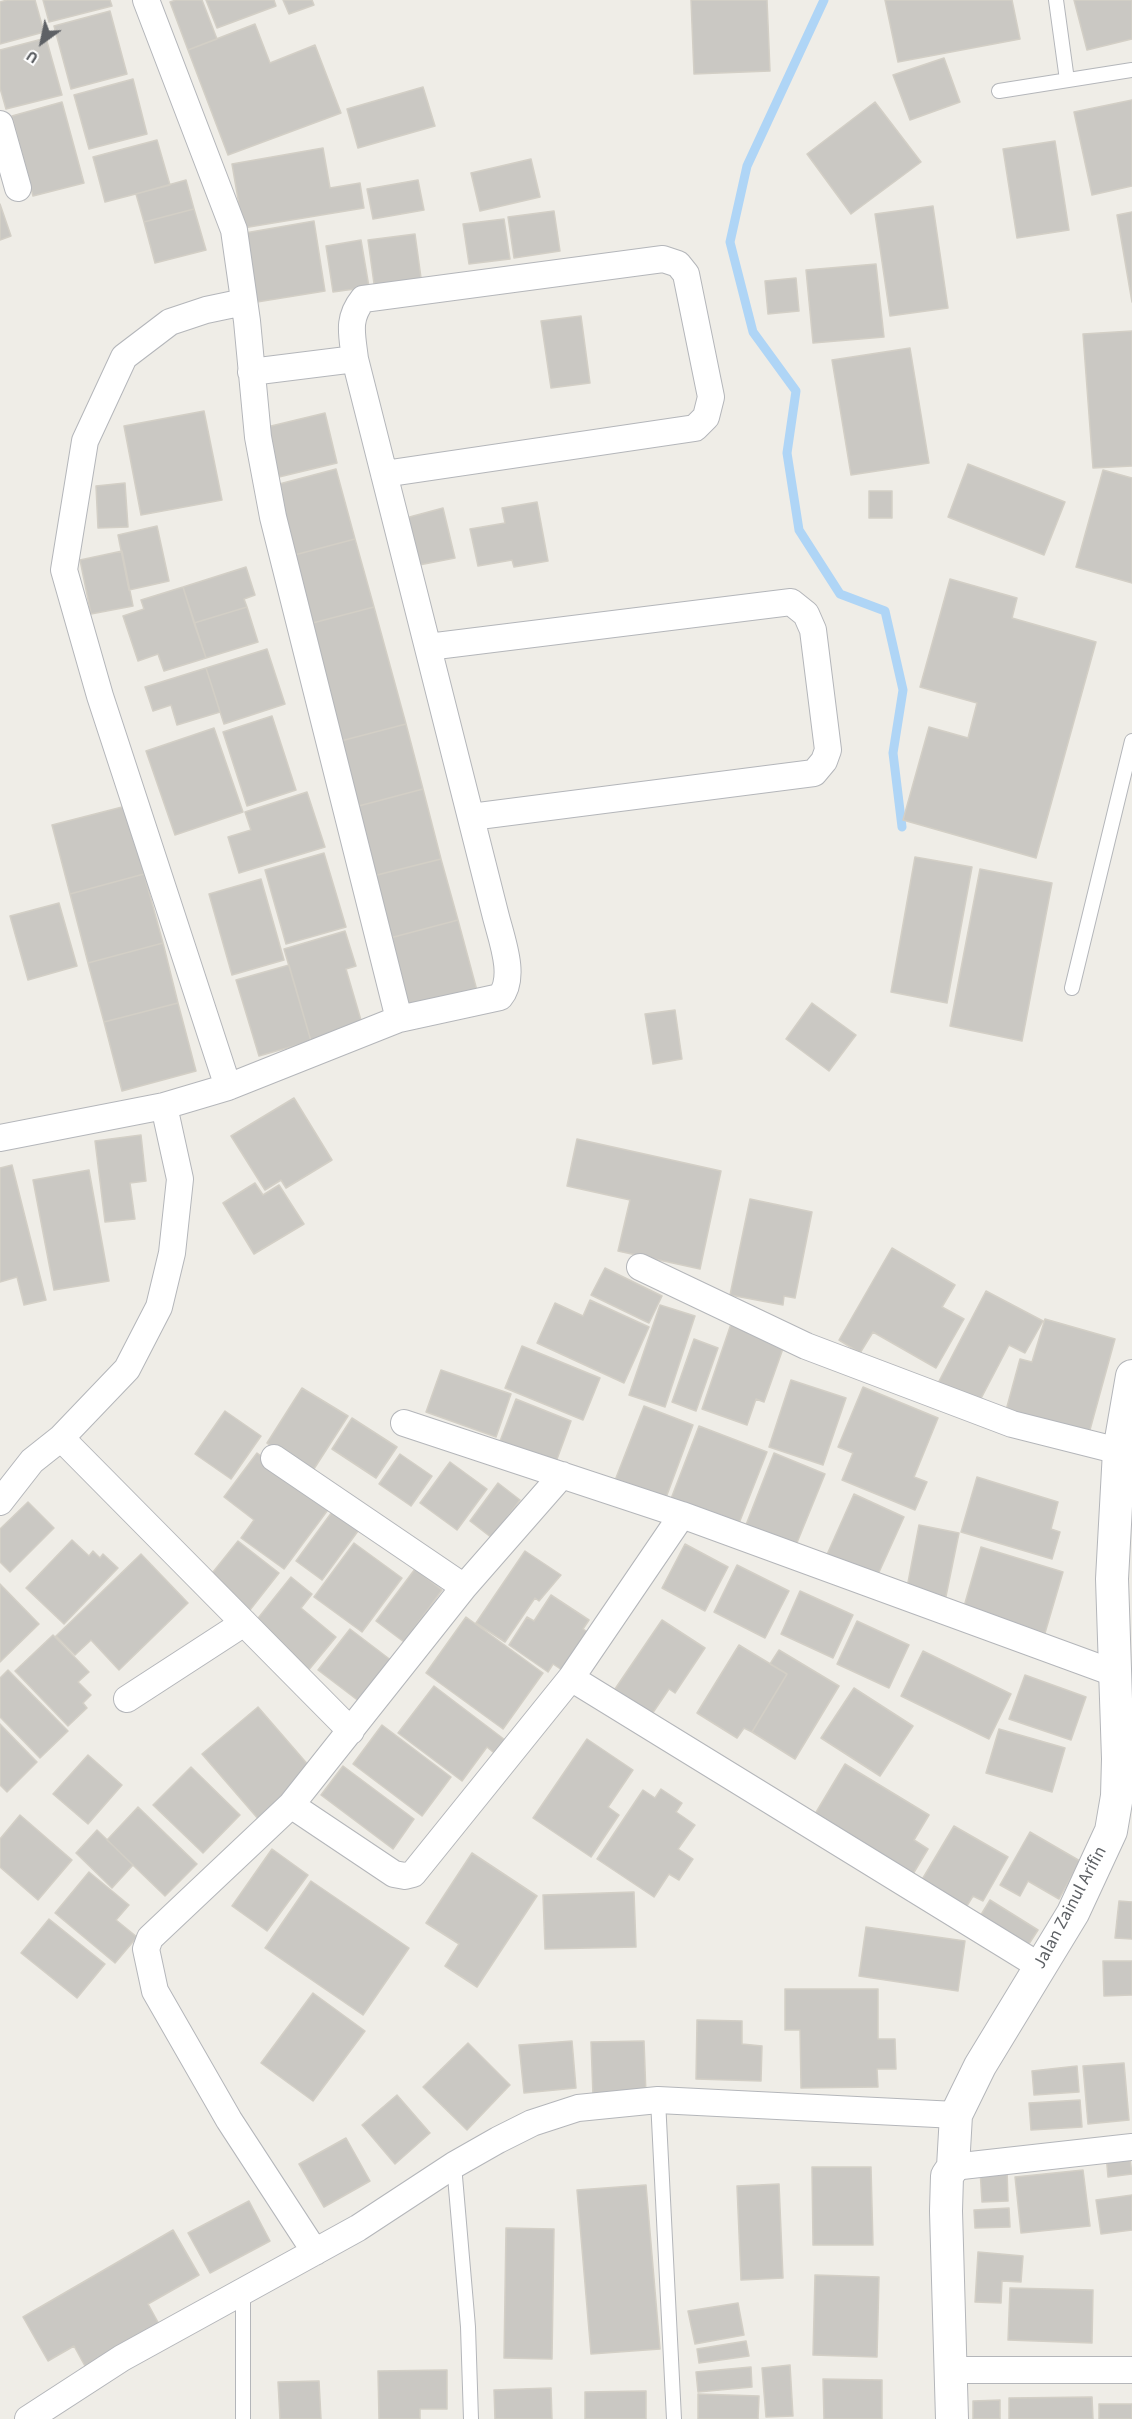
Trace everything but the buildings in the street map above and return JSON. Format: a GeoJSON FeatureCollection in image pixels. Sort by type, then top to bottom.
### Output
{"type":"FeatureCollection","features":[{"type":"Feature","properties":{"kind":"street"},"geometry":{"type":"LineString","coordinates":[[146,0],[234,230],[258,437],[273,517],[399,1019]]}},
{"type":"Feature","properties":{"kind":"street"},"geometry":{"type":"LineString","coordinates":[[0,124],[18,188]]}},
{"type":"Feature","properties":{"kind":"street"},"geometry":{"type":"LineString","coordinates":[[0,1138],[164,1106],[228,1087],[399,1019],[500,997],[507,988],[509,975],[355,358],[351,320],[355,309],[363,299],[663,259],[678,264],[686,274],[711,397],[706,417],[695,428],[384,474]]}},
{"type":"Feature","properties":{"kind":"street"},"geometry":{"type":"LineString","coordinates":[[228,1087],[99,696],[64,570],[85,441],[124,357],[170,322],[206,310],[244,302]]}},
{"type":"Feature","properties":{"kind":"street"},"geometry":{"type":"LineString","coordinates":[[251,372],[355,358]]}},
{"type":"Feature","properties":{"kind":"street"},"geometry":{"type":"LineString","coordinates":[[428,647],[791,602],[806,614],[813,630],[828,750],[824,761],[814,773],[471,817]]}},
{"type":"Feature","properties":{"kind":"street"},"geometry":{"type":"LineString","coordinates":[[0,1503],[32,1461],[61,1438],[127,1369],[159,1307],[172,1253],[180,1179],[164,1106]]}},
{"type":"Feature","properties":{"kind":"street"},"geometry":{"type":"LineString","coordinates":[[640,1267],[806,1346],[1012,1424],[1119,1450]]}},
{"type":"Feature","properties":{"kind":"street","name":"Jalan Zainul Arifin"},"geometry":{"type":"LineString","coordinates":[[952,2419],[946,2211],[947,2176],[953,2167],[956,2115],[980,2066],[1073,1913],[1111,1831],[1125,1716],[1114,1673],[1112,1579],[1125,1492],[1119,1450],[1132,1376]]}},
{"type":"Feature","properties":{"kind":"street"},"geometry":{"type":"LineString","coordinates":[[404,1423],[682,1515],[1114,1673]]}},
{"type":"Feature","properties":{"kind":"street"},"geometry":{"type":"LineString","coordinates":[[61,1438],[351,1731]]}},
{"type":"Feature","properties":{"kind":"street"},"geometry":{"type":"LineString","coordinates":[[274,1458],[464,1587]]}},
{"type":"Feature","properties":{"kind":"street"},"geometry":{"type":"LineString","coordinates":[[315,2252],[207,2085],[155,1991],[146,1949],[150,1938],[291,1805],[464,1587],[562,1475]]}},
{"type":"Feature","properties":{"kind":"street"},"geometry":{"type":"LineString","coordinates":[[291,1805],[394,1874],[405,1876],[413,1874],[571,1678],[682,1515]]}},
{"type":"Feature","properties":{"kind":"street"},"geometry":{"type":"LineString","coordinates":[[127,1700],[244,1623]]}},
{"type":"Feature","properties":{"kind":"street"},"geometry":{"type":"LineString","coordinates":[[571,1678],[1041,1966]]}},
{"type":"Feature","properties":{"kind":"street"},"geometry":{"type":"LineString","coordinates":[[28,2419],[122,2358],[358,2228],[454,2165],[532,2123],[578,2108],[658,2100],[956,2115]]}},
{"type":"Feature","properties":{"kind":"street"},"geometry":{"type":"LineString","coordinates":[[953,2167],[1132,2147]]}},
{"type":"Feature","properties":{"kind":"street"},"geometry":{"type":"LineString","coordinates":[[950,2370],[1132,2370]]}},
{"type":"Feature","properties":{"kind":"lane"},"geometry":{"type":"LineString","coordinates":[[1056,0],[1068,80]]}},
{"type":"Feature","properties":{"kind":"lane"},"geometry":{"type":"LineString","coordinates":[[999,91],[1132,70]]}},
{"type":"Feature","properties":{"kind":"lane"},"geometry":{"type":"LineString","coordinates":[[1072,988],[1132,741]]}},
{"type":"Feature","properties":{"kind":"lane"},"geometry":{"type":"LineString","coordinates":[[658,2100],[674,2419]]}},
{"type":"Feature","properties":{"kind":"lane"},"geometry":{"type":"LineString","coordinates":[[454,2165],[468,2327],[471,2419]]}},
{"type":"Feature","properties":{"kind":"lane"},"geometry":{"type":"LineString","coordinates":[[243,2292],[243,2419]]}},
{"type":"Feature","properties":{"kind":"waterway"},"geometry":{"type":"LineString","coordinates":[[824,0],[747,166],[730,242],[753,332],[796,391],[787,453],[799,530],[840,594],[885,611],[903,690],[893,753],[902,827]]}}]}
